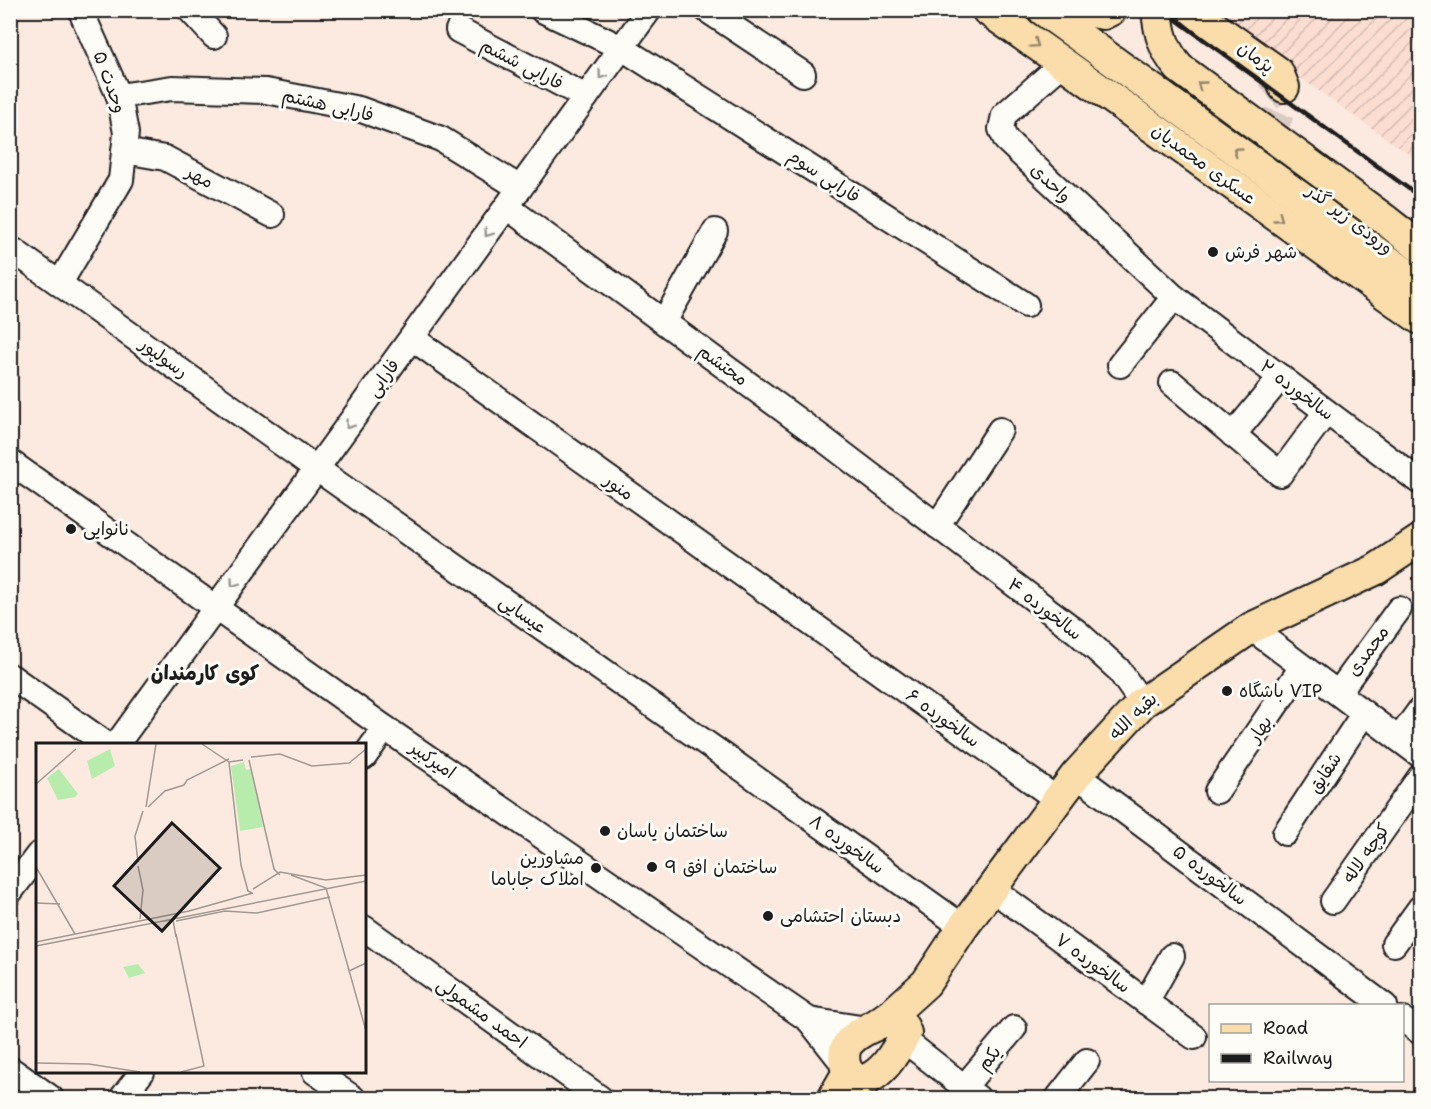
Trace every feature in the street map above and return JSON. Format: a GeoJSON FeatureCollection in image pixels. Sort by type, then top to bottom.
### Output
{"type":"FeatureCollection","features":[{"type":"Feature","properties":{"kind":"main road","name":"عسکری محمدیان"},"geometry":{"type":"LineString","coordinates":[[987,10],[1420,320]]}},
{"type":"Feature","properties":{"kind":"main road","name":"عسکری محمدیان"},"geometry":{"type":"LineString","coordinates":[[1043,10],[1420,284]]}},
{"type":"Feature","properties":{"kind":"main road"},"geometry":{"type":"LineString","coordinates":[[1061,10],[1184,99]]}},
{"type":"Feature","properties":{"kind":"main road"},"geometry":{"type":"LineString","coordinates":[[1081,10],[1103,14],[1111,10]]}},
{"type":"Feature","properties":{"kind":"main road"},"geometry":{"type":"LineString","coordinates":[[1157,10],[1160,34],[1168,55],[1179,68],[1420,247]]}},
{"type":"Feature","properties":{"kind":"main road","name":"پژمان"},"geometry":{"type":"LineString","coordinates":[[1193,10],[1278,72],[1284,87]]}},
{"type":"Feature","properties":{"kind":"main road","name":"ورودی زیر گذر"},"geometry":{"type":"LineString","coordinates":[[1279,166],[1420,271]]}},
{"type":"Feature","properties":{"kind":"main road","name":"بقیه الله"},"geometry":{"type":"LineString","coordinates":[[926,983],[963,927],[1076,775],[1142,703],[1251,628],[1375,570],[1420,540]]}},
{"type":"Feature","properties":{"kind":"main road"},"geometry":{"type":"LineString","coordinates":[[851,1080],[844,1053],[846,1047],[854,1038],[895,1011],[926,983]]}},
{"type":"Feature","properties":{"kind":"main road"},"geometry":{"type":"LineString","coordinates":[[833,1098],[851,1080],[872,1077],[885,1065],[905,1036],[926,983]]}},
{"type":"Feature","properties":{"kind":"main road"},"geometry":{"type":"LineString","coordinates":[[871,1027],[892,1019],[903,1026],[905,1036]]}},
{"type":"Feature","properties":{"kind":"street","name":"وحدت ۵"},"geometry":{"type":"LineString","coordinates":[[60,283],[121,180],[126,133],[119,96],[82,10]]}},
{"type":"Feature","properties":{"kind":"street"},"geometry":{"type":"LineString","coordinates":[[190,10],[214,36]]}},
{"type":"Feature","properties":{"kind":"street","name":"فارابی سوم"},"geometry":{"type":"LineString","coordinates":[[542,10],[622,48],[1026,305]]}},
{"type":"Feature","properties":{"kind":"street","name":"فارابی"},"geometry":{"type":"LineString","coordinates":[[118,743],[649,10]]}},
{"type":"Feature","properties":{"kind":"street"},"geometry":{"type":"LineString","coordinates":[[707,10],[803,74]]}},
{"type":"Feature","properties":{"kind":"street","name":"فارابی ششم"},"geometry":{"type":"LineString","coordinates":[[458,30],[586,97]]}},
{"type":"Feature","properties":{"kind":"street","name":"واحدی"},"geometry":{"type":"LineString","coordinates":[[1063,63],[1004,115],[1000,129],[1006,140],[1174,297]]}},
{"type":"Feature","properties":{"kind":"street","name":"فارابی هشتم"},"geometry":{"type":"LineString","coordinates":[[119,96],[172,88],[266,91],[359,109],[441,139],[514,197]]}},
{"type":"Feature","properties":{"kind":"street","name":"مهر"},"geometry":{"type":"LineString","coordinates":[[124,151],[165,158],[272,215]]}},
{"type":"Feature","properties":{"kind":"street","name":"محتشم"},"geometry":{"type":"LineString","coordinates":[[514,197],[664,322],[937,526]]}},
{"type":"Feature","properties":{"kind":"street"},"geometry":{"type":"LineString","coordinates":[[664,322],[715,231]]}},
{"type":"Feature","properties":{"kind":"street","name":"رسولپور"},"geometry":{"type":"LineString","coordinates":[[10,248],[317,469]]}},
{"type":"Feature","properties":{"kind":"street"},"geometry":{"type":"LineString","coordinates":[[1120,365],[1174,297]]}},
{"type":"Feature","properties":{"kind":"street","name":"سالخورده ۲"},"geometry":{"type":"LineString","coordinates":[[1174,297],[1420,482]]}},
{"type":"Feature","properties":{"kind":"street","name":"منور"},"geometry":{"type":"LineString","coordinates":[[412,338],[827,635]]}},
{"type":"Feature","properties":{"kind":"street"},"geometry":{"type":"LineString","coordinates":[[1233,435],[1281,377]]}},
{"type":"Feature","properties":{"kind":"street"},"geometry":{"type":"LineString","coordinates":[[1172,383],[1280,474],[1326,412]]}},
{"type":"Feature","properties":{"kind":"street"},"geometry":{"type":"LineString","coordinates":[[937,526],[1000,430]]}},
{"type":"Feature","properties":{"kind":"street","name":"امیرکبیر"},"geometry":{"type":"LineString","coordinates":[[10,462],[385,728],[809,1020],[851,1080]]}},
{"type":"Feature","properties":{"kind":"street","name":"عیسایی"},"geometry":{"type":"LineString","coordinates":[[317,469],[730,760]]}},
{"type":"Feature","properties":{"kind":"street","name":"سالخورده ۴"},"geometry":{"type":"LineString","coordinates":[[937,526],[1077,632],[1118,669],[1142,703]]}},
{"type":"Feature","properties":{"kind":"street","name":"محمدی"},"geometry":{"type":"LineString","coordinates":[[1338,693],[1399,609]]}},
{"type":"Feature","properties":{"kind":"street"},"geometry":{"type":"LineString","coordinates":[[1251,628],[1420,755]]}},
{"type":"Feature","properties":{"kind":"street","name":"سالخورده ۶"},"geometry":{"type":"LineString","coordinates":[[827,635],[1058,801]]}},
{"type":"Feature","properties":{"kind":"street","name":"بهار"},"geometry":{"type":"LineString","coordinates":[[1218,791],[1302,667]]}},
{"type":"Feature","properties":{"kind":"street"},"geometry":{"type":"LineString","coordinates":[[10,676],[105,743]]}},
{"type":"Feature","properties":{"kind":"street"},"geometry":{"type":"LineString","coordinates":[[1399,739],[1420,710]]}},
{"type":"Feature","properties":{"kind":"street","name":"شقایق"},"geometry":{"type":"LineString","coordinates":[[1285,833],[1364,713]]}},
{"type":"Feature","properties":{"kind":"street"},"geometry":{"type":"LineString","coordinates":[[366,754],[385,728]]}},
{"type":"Feature","properties":{"kind":"street","name":"سالخورده ۸"},"geometry":{"type":"LineString","coordinates":[[730,760],[963,927]]}},
{"type":"Feature","properties":{"kind":"street","name":"سالخورده ۵"},"geometry":{"type":"LineString","coordinates":[[1076,775],[1383,1004]]}},
{"type":"Feature","properties":{"kind":"street","name":"کوچه لاله"},"geometry":{"type":"LineString","coordinates":[[1333,901],[1420,777]]}},
{"type":"Feature","properties":{"kind":"street"},"geometry":{"type":"LineString","coordinates":[[10,892],[27,868]]}},
{"type":"Feature","properties":{"kind":"street","name":"سالخورده ۷"},"geometry":{"type":"LineString","coordinates":[[992,889],[1194,1037]]}},
{"type":"Feature","properties":{"kind":"street"},"geometry":{"type":"LineString","coordinates":[[1394,944],[1420,908]]}},
{"type":"Feature","properties":{"kind":"street","name":"احمد مشمولی"},"geometry":{"type":"LineString","coordinates":[[366,929],[600,1098]]}},
{"type":"Feature","properties":{"kind":"street"},"geometry":{"type":"LineString","coordinates":[[1146,1002],[1172,956]]}},
{"type":"Feature","properties":{"kind":"street"},"geometry":{"type":"LineString","coordinates":[[809,1020],[871,1027]]}},
{"type":"Feature","properties":{"kind":"street"},"geometry":{"type":"LineString","coordinates":[[1404,1020],[1420,1032]]}},
{"type":"Feature","properties":{"kind":"street","name":"یکم"},"geometry":{"type":"LineString","coordinates":[[971,1093],[1014,1028]]}},
{"type":"Feature","properties":{"kind":"street"},"geometry":{"type":"LineString","coordinates":[[905,1036],[971,1093]]}},
{"type":"Feature","properties":{"kind":"street"},"geometry":{"type":"LineString","coordinates":[[1058,1098],[1087,1061]]}},
{"type":"Feature","properties":{"kind":"street"},"geometry":{"type":"LineString","coordinates":[[10,1069],[51,1098]]}},
{"type":"Feature","properties":{"kind":"street"},"geometry":{"type":"LineString","coordinates":[[122,1098],[141,1073]]}},
{"type":"Feature","properties":{"kind":"street"},"geometry":{"type":"LineString","coordinates":[[318,1073],[353,1098]]}},
{"type":"Feature","properties":{"kind":"shaded area"},"geometry":{"type":"Polygon","coordinates":[[[1205,11],[1420,11],[1420,162],[1205,11]]]}},
{"type":"Feature","properties":{"kind":"tunnel"},"geometry":{"type":"LineString","coordinates":[[1196,108],[1216,123],[1229,127],[1242,124],[1266,98],[1284,87],[1284,100],[1271,134],[1270,147],[1279,166]]}},
{"type":"Feature","properties":{"kind":"railway"},"geometry":{"type":"LineString","coordinates":[[1163,10],[1420,197]]}},
{"type":"Feature","properties":{"kind":"place","name":"شهر فرش"},"geometry":{"type":"Point","coordinates":[1213,252]}},
{"type":"Feature","properties":{"kind":"place","name":"نانوایی"},"geometry":{"type":"Point","coordinates":[71,529]}},
{"type":"Feature","properties":{"kind":"place","name":"باشگاه VIP"},"geometry":{"type":"Point","coordinates":[1227,691]}},
{"type":"Feature","properties":{"kind":"place","name":"ساختمان یاسان"},"geometry":{"type":"Point","coordinates":[605,831]}},
{"type":"Feature","properties":{"kind":"place","name":"ساختمان افق 9"},"geometry":{"type":"Point","coordinates":[652,867]}},
{"type":"Feature","properties":{"kind":"place","name":"مشاورین املاک جاباما"},"geometry":{"type":"Point","coordinates":[596,868]}},
{"type":"Feature","properties":{"kind":"place","name":"دبستان احتشامی"},"geometry":{"type":"Point","coordinates":[768,916]}},
{"type":"Feature","properties":{"kind":"district","name":"کوی کارمندان"},"geometry":{"type":"Point","coordinates":[205,673]}}]}
